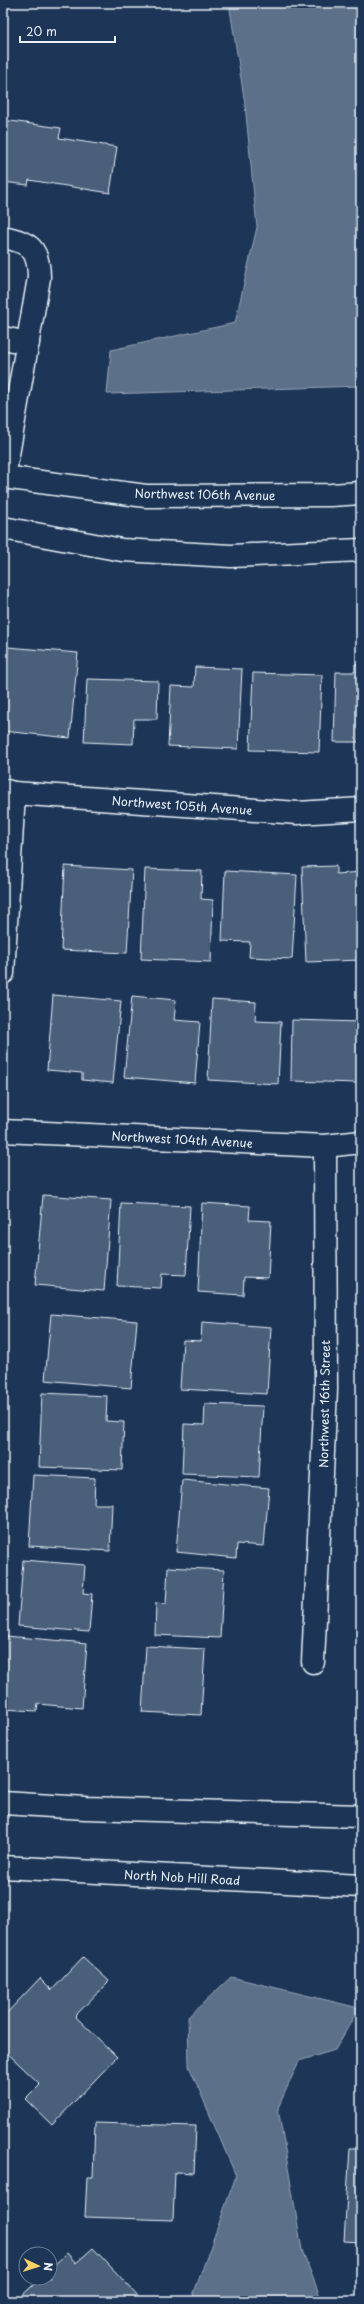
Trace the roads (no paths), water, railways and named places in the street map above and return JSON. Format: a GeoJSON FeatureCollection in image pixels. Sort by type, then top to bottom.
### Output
{"type":"FeatureCollection","features":[{"type":"Feature","properties":{"kind":"street"},"geometry":{"type":"LineString","coordinates":[[3,237],[23,240],[33,251],[39,263],[39,278],[4,477]]}},
{"type":"Feature","properties":{"kind":"street"},"geometry":{"type":"LineString","coordinates":[[3,338],[28,343]]}},
{"type":"Feature","properties":{"kind":"street","name":"Northwest 106th Avenue"},"geometry":{"type":"LineString","coordinates":[[4,477],[146,496],[331,495],[361,493]]}},
{"type":"Feature","properties":{"kind":"street"},"geometry":{"type":"LineString","coordinates":[[3,528],[122,550],[230,556],[361,550]]}},
{"type":"Feature","properties":{"kind":"street"},"geometry":{"type":"LineString","coordinates":[[3,973],[8,791]]}},
{"type":"Feature","properties":{"kind":"street","name":"Northwest 105th Avenue"},"geometry":{"type":"LineString","coordinates":[[8,791],[298,813],[361,809]]}},
{"type":"Feature","properties":{"kind":"street","name":"Northwest 104th Avenue"},"geometry":{"type":"LineString","coordinates":[[3,1131],[325,1146],[361,1142]]}},
{"type":"Feature","properties":{"kind":"street","name":"Northwest 16th Street"},"geometry":{"type":"LineString","coordinates":[[313,1662],[326,1390],[325,1146]]}},
{"type":"Feature","properties":{"kind":"street"},"geometry":{"type":"LineString","coordinates":[[3,1803],[85,1808],[361,1816]]}},
{"type":"Feature","properties":{"kind":"street","name":"North Nob Hill Road"},"geometry":{"type":"LineString","coordinates":[[3,1867],[361,1886]]}},
{"type":"Feature","properties":{"kind":"water"},"geometry":{"type":"Polygon","coordinates":[[[229,3],[361,3],[361,386],[107,394],[111,350],[235,323],[257,227],[245,104],[229,3]]]}},
{"type":"Feature","properties":{"kind":"water"},"geometry":{"type":"Polygon","coordinates":[[[231,1977],[359,2008],[335,2050],[299,2061],[278,2108],[302,2250],[322,2301],[191,2301],[236,2176],[189,2066],[188,2017],[231,1977]]]}}]}
